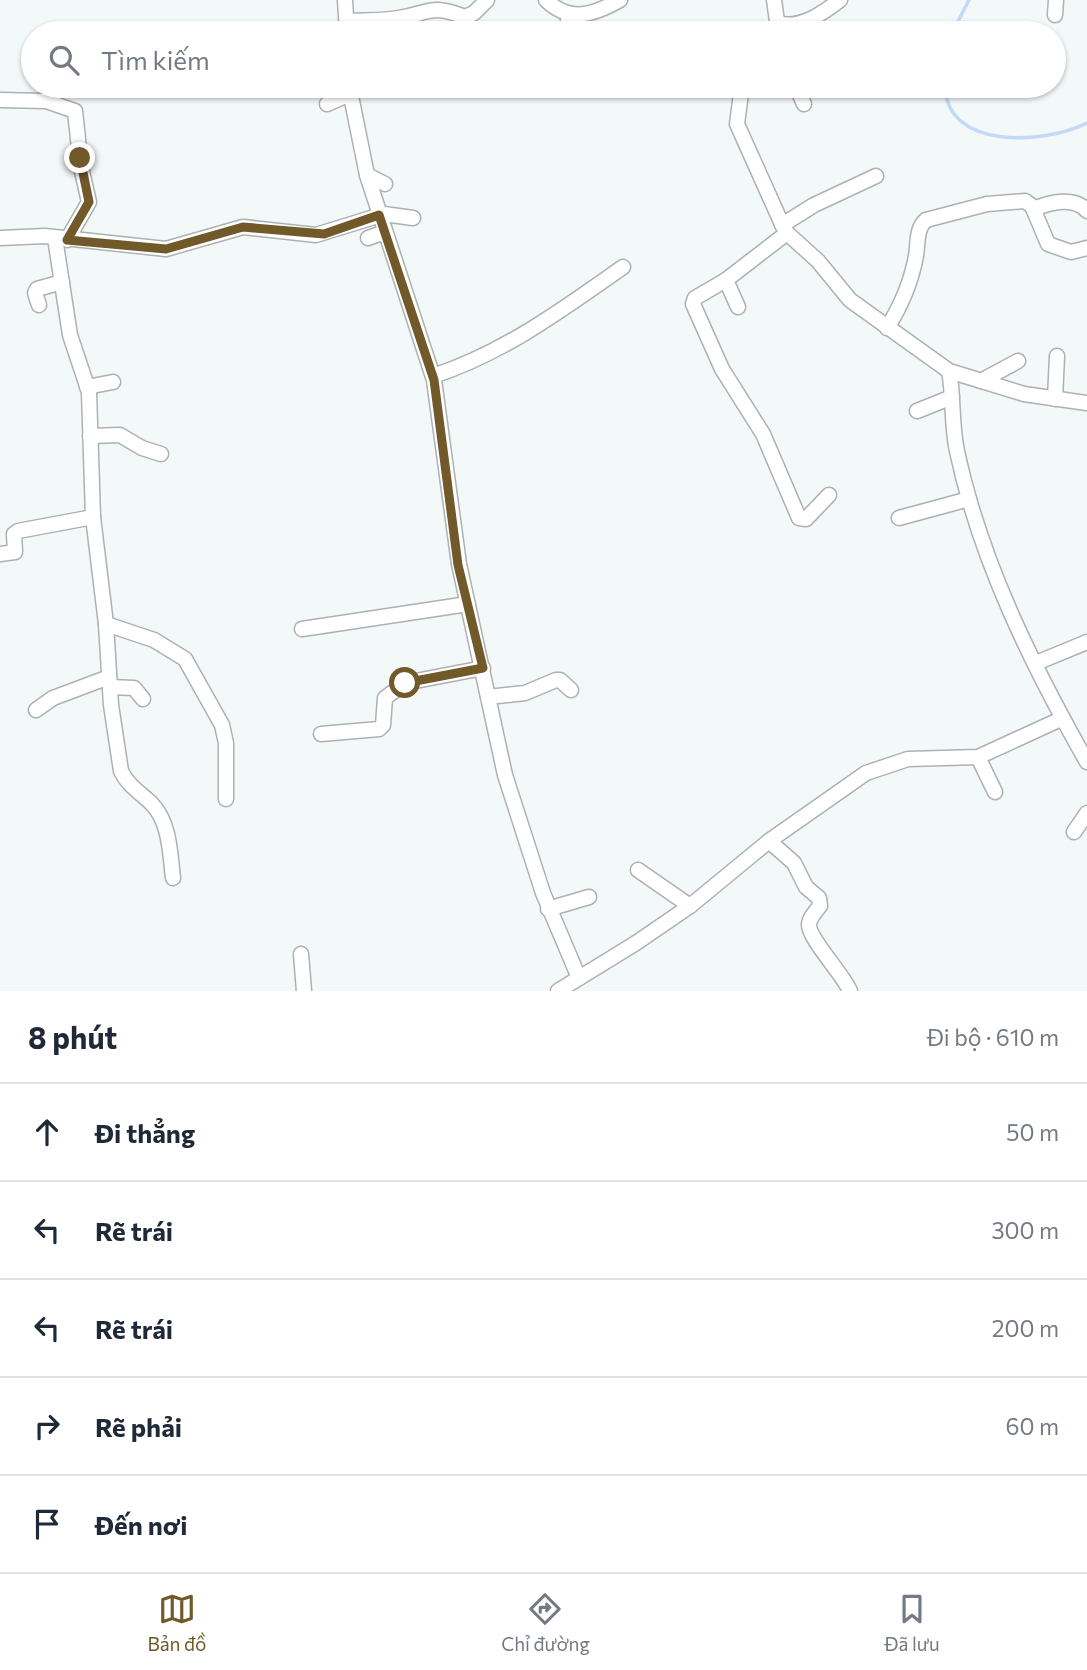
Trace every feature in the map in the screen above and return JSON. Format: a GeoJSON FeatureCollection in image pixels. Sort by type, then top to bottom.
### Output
{"type":"FeatureCollection","features":[{"type":"Feature","properties":{"kind":"street"},"geometry":{"type":"LineString","coordinates":[[345,0],[347,21]]}},
{"type":"Feature","properties":{"kind":"street"},"geometry":{"type":"LineString","coordinates":[[382,21],[431,9],[446,9],[465,17],[474,13],[487,0]]}},
{"type":"Feature","properties":{"kind":"street"},"geometry":{"type":"LineString","coordinates":[[546,0],[569,15],[594,13],[620,0]]}},
{"type":"Feature","properties":{"kind":"street"},"geometry":{"type":"LineString","coordinates":[[774,0],[780,21]]}},
{"type":"Feature","properties":{"kind":"street"},"geometry":{"type":"LineString","coordinates":[[803,21],[840,0]]}},
{"type":"Feature","properties":{"kind":"street"},"geometry":{"type":"LineString","coordinates":[[1055,15],[1056,0]]}},
{"type":"Feature","properties":{"kind":"street"},"geometry":{"type":"LineString","coordinates":[[568,21],[569,15]]}},
{"type":"Feature","properties":{"kind":"street"},"geometry":{"type":"LineString","coordinates":[[46,101],[49,98]]}},
{"type":"Feature","properties":{"kind":"street"},"geometry":{"type":"LineString","coordinates":[[327,104],[337,98]]}},
{"type":"Feature","properties":{"kind":"street"},"geometry":{"type":"LineString","coordinates":[[352,98],[367,175],[433,376],[458,565],[508,787],[575,984]]}},
{"type":"Feature","properties":{"kind":"street"},"geometry":{"type":"LineString","coordinates":[[740,98],[737,124],[784,229],[818,261],[845,296],[949,371],[981,382],[1055,399],[1087,403]]}},
{"type":"Feature","properties":{"kind":"street"},"geometry":{"type":"LineString","coordinates":[[801,98],[804,104]]}},
{"type":"Feature","properties":{"kind":"street"},"geometry":{"type":"LineString","coordinates":[[0,100],[46,101],[70,107],[78,118],[80,167],[89,202],[61,239],[62,282],[70,335],[87,387],[93,517],[121,771],[125,780],[154,806],[164,823],[173,878]]}},
{"type":"Feature","properties":{"kind":"street"},"geometry":{"type":"LineString","coordinates":[[367,175],[385,184]]}},
{"type":"Feature","properties":{"kind":"street"},"geometry":{"type":"LineString","coordinates":[[829,495],[806,519],[799,518],[756,420],[722,369],[693,304],[695,298],[726,280],[814,205],[876,176]]}},
{"type":"Feature","properties":{"kind":"street"},"geometry":{"type":"LineString","coordinates":[[887,328],[905,294],[922,223],[1008,201],[1025,201],[1034,209],[1048,244],[1071,252],[1087,248]]}},
{"type":"Feature","properties":{"kind":"street"},"geometry":{"type":"LineString","coordinates":[[1034,209],[1078,202],[1087,211]]}},
{"type":"Feature","properties":{"kind":"street"},"geometry":{"type":"LineString","coordinates":[[0,238],[61,239],[166,249],[243,227],[324,234],[379,215],[413,218]]}},
{"type":"Feature","properties":{"kind":"street"},"geometry":{"type":"LineString","coordinates":[[368,238],[385,232]]}},
{"type":"Feature","properties":{"kind":"street"},"geometry":{"type":"LineString","coordinates":[[433,376],[468,365],[510,342],[623,267]]}},
{"type":"Feature","properties":{"kind":"street"},"geometry":{"type":"LineString","coordinates":[[726,280],[738,307]]}},
{"type":"Feature","properties":{"kind":"street"},"geometry":{"type":"LineString","coordinates":[[39,305],[35,293],[37,289],[62,282]]}},
{"type":"Feature","properties":{"kind":"street"},"geometry":{"type":"LineString","coordinates":[[1055,399],[1058,356]]}},
{"type":"Feature","properties":{"kind":"street"},"geometry":{"type":"LineString","coordinates":[[981,382],[1018,361]]}},
{"type":"Feature","properties":{"kind":"street"},"geometry":{"type":"LineString","coordinates":[[949,371],[956,447],[969,499],[987,553],[1061,719],[1087,762]]}},
{"type":"Feature","properties":{"kind":"street"},"geometry":{"type":"LineString","coordinates":[[87,387],[113,382]]}},
{"type":"Feature","properties":{"kind":"street"},"geometry":{"type":"LineString","coordinates":[[917,411],[951,397]]}},
{"type":"Feature","properties":{"kind":"street"},"geometry":{"type":"LineString","coordinates":[[90,436],[120,435],[142,449],[161,454]]}},
{"type":"Feature","properties":{"kind":"street"},"geometry":{"type":"LineString","coordinates":[[899,518],[969,499]]}},
{"type":"Feature","properties":{"kind":"street"},"geometry":{"type":"LineString","coordinates":[[0,554],[15,552],[14,534],[18,531],[93,517]]}},
{"type":"Feature","properties":{"kind":"street"},"geometry":{"type":"LineString","coordinates":[[302,629],[468,604]]}},
{"type":"Feature","properties":{"kind":"street"},"geometry":{"type":"LineString","coordinates":[[106,624],[155,640],[185,659],[222,725],[226,743],[226,799]]}},
{"type":"Feature","properties":{"kind":"street"},"geometry":{"type":"LineString","coordinates":[[1036,663],[1087,642]]}},
{"type":"Feature","properties":{"kind":"street"},"geometry":{"type":"LineString","coordinates":[[321,734],[379,729],[383,725],[385,698],[398,686],[483,668]]}},
{"type":"Feature","properties":{"kind":"street"},"geometry":{"type":"LineString","coordinates":[[488,697],[525,693],[556,680],[565,683],[571,690]]}},
{"type":"Feature","properties":{"kind":"street"},"geometry":{"type":"LineString","coordinates":[[36,709],[53,698],[110,682],[134,688],[143,699]]}},
{"type":"Feature","properties":{"kind":"street"},"geometry":{"type":"LineString","coordinates":[[558,991],[575,984],[690,906],[769,841],[866,773],[880,766],[915,758],[978,757],[1061,719]]}},
{"type":"Feature","properties":{"kind":"street"},"geometry":{"type":"LineString","coordinates":[[978,757],[995,792]]}},
{"type":"Feature","properties":{"kind":"street"},"geometry":{"type":"LineString","coordinates":[[1074,832],[1087,813]]}},
{"type":"Feature","properties":{"kind":"street"},"geometry":{"type":"LineString","coordinates":[[769,841],[794,863],[806,887],[819,898],[820,906],[811,918],[810,930],[845,977],[850,991]]}},
{"type":"Feature","properties":{"kind":"street"},"geometry":{"type":"LineString","coordinates":[[639,870],[690,906]]}},
{"type":"Feature","properties":{"kind":"street"},"geometry":{"type":"LineString","coordinates":[[548,909],[589,897]]}},
{"type":"Feature","properties":{"kind":"street"},"geometry":{"type":"LineString","coordinates":[[301,954],[304,991]]}},
{"type":"Feature","properties":{"kind":"waterway"},"geometry":{"type":"LineString","coordinates":[[958,21],[969,0]]}},
{"type":"Feature","properties":{"kind":"waterway"},"geometry":{"type":"LineString","coordinates":[[948,98],[950,107],[962,122],[980,132],[1001,137],[1047,135],[1087,123]]}},
{"type":"Feature","properties":{"kind":"route"},"geometry":{"type":"LineString","coordinates":[[80,158],[89,206],[67,240],[166,249],[182,247],[233,229],[253,226],[324,234],[379,215],[434,380],[458,565],[483,668],[405,683]]}}]}
